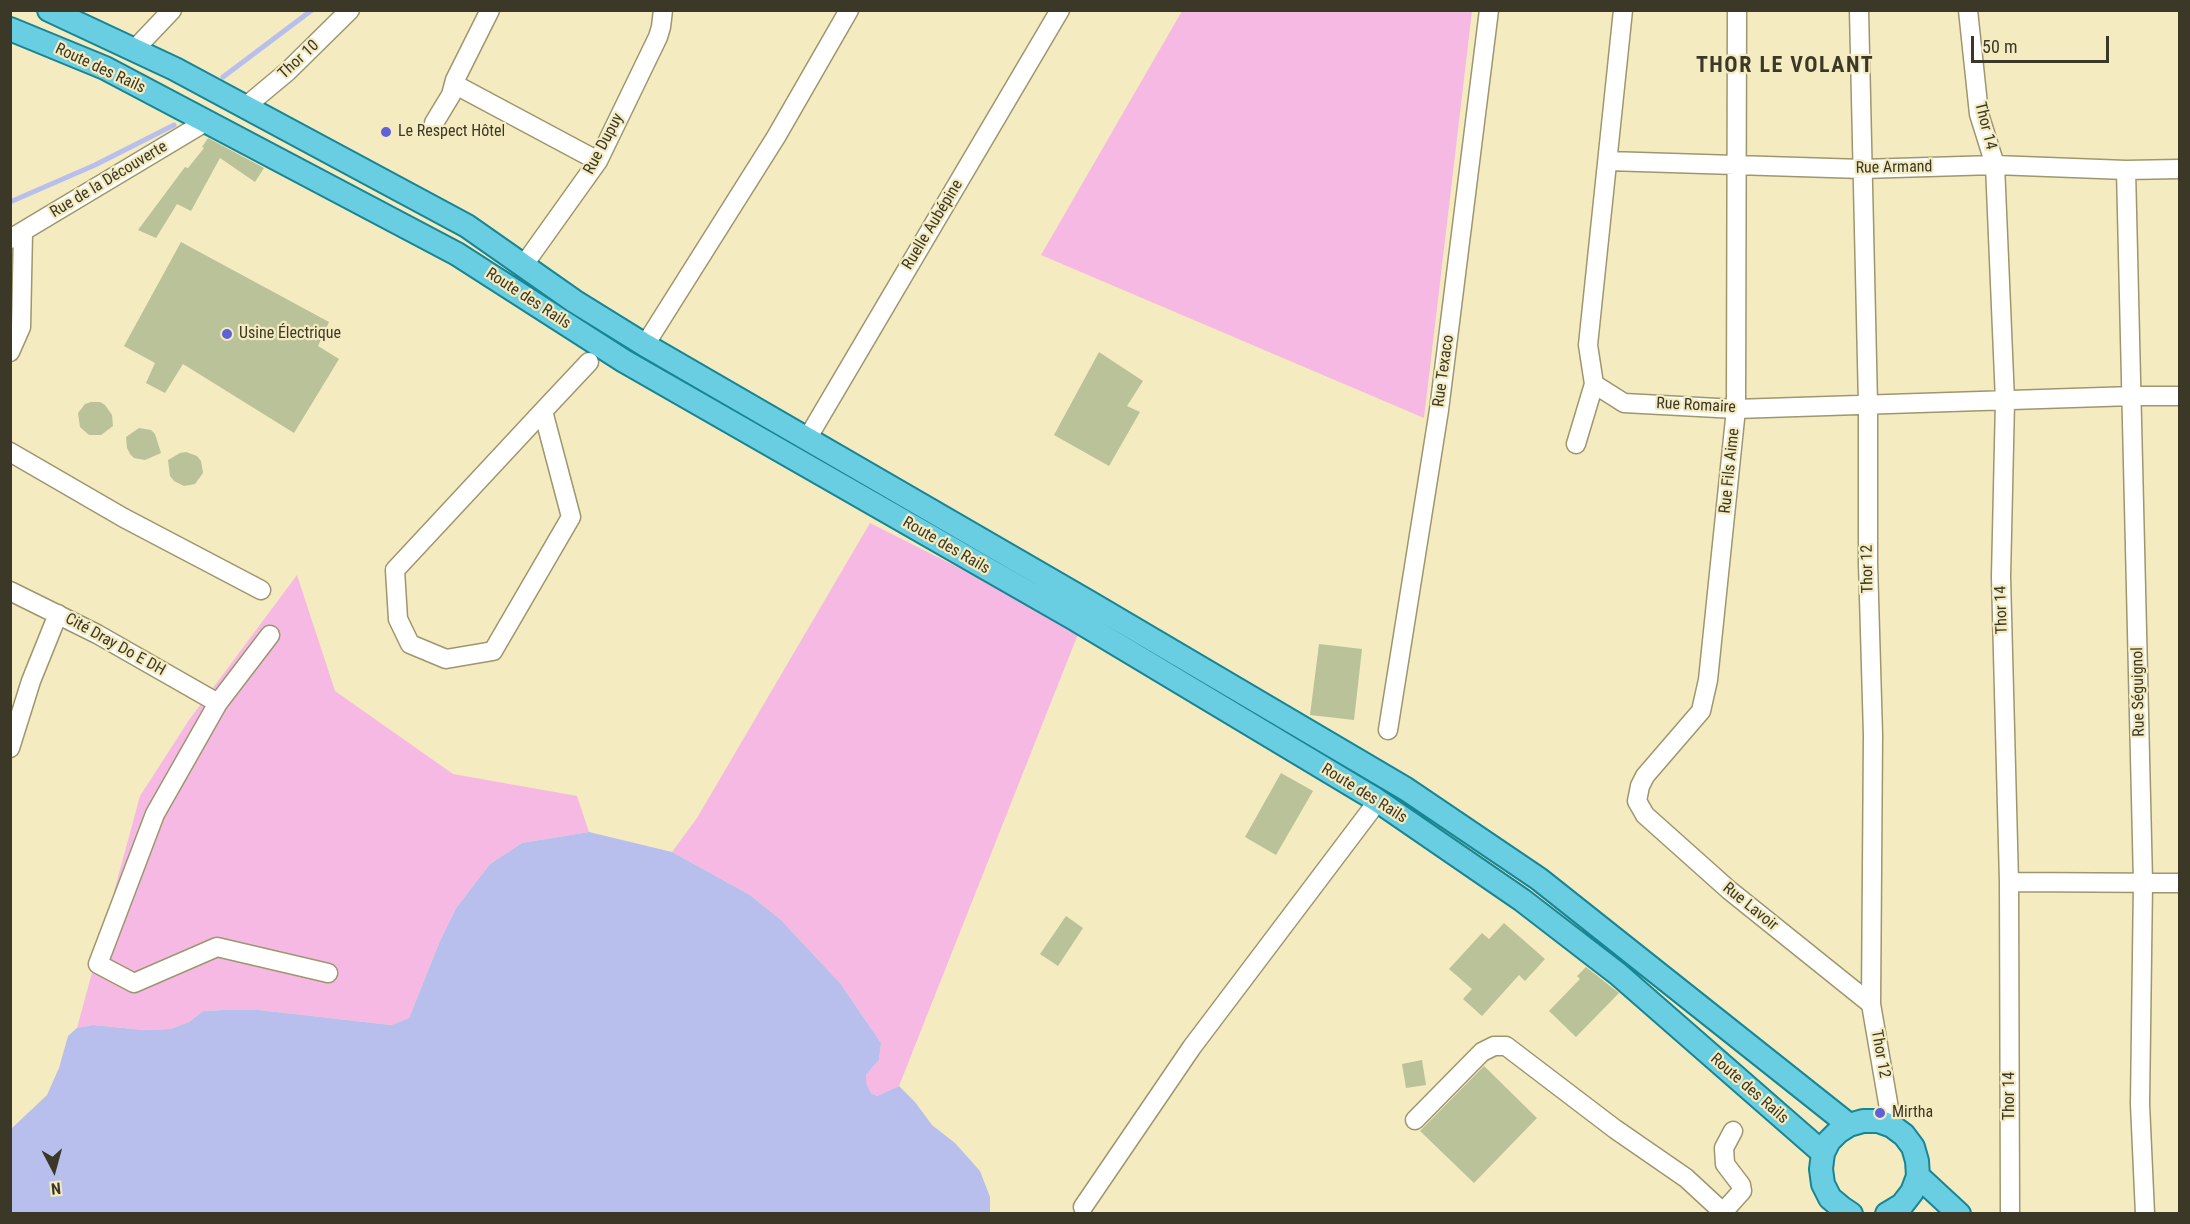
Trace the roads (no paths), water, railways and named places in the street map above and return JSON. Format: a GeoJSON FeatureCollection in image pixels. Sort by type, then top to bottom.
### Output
{"type":"FeatureCollection","features":[{"type":"Feature","properties":{"kind":"main road","name":"Route des Rails"},"geometry":{"type":"LineString","coordinates":[[48,10],[175,69],[467,226],[574,301],[645,345],[1406,789],[1539,879],[1849,1125]]}},
{"type":"Feature","properties":{"kind":"main road","name":"Route des Rails"},"geometry":{"type":"LineString","coordinates":[[10,29],[105,68],[457,254],[624,361],[1073,618],[1375,800],[1522,900],[1618,974],[1823,1153]]}},
{"type":"Feature","properties":{"kind":"main road"},"geometry":{"type":"LineString","coordinates":[[1843,1212],[1830,1198],[1823,1184],[1821,1169],[1823,1153],[1838,1132],[1849,1125],[1863,1121],[1878,1121],[1892,1126],[1904,1135],[1913,1147],[1917,1161],[1918,1176],[1912,1192],[1902,1205],[1888,1213]]}},
{"type":"Feature","properties":{"kind":"main road"},"geometry":{"type":"LineString","coordinates":[[1918,1176],[1959,1214]]}},
{"type":"Feature","properties":{"kind":"street"},"geometry":{"type":"LineString","coordinates":[[134,50],[172,10]]}},
{"type":"Feature","properties":{"kind":"street","name":"Thor 10"},"geometry":{"type":"LineString","coordinates":[[239,103],[287,72],[350,10]]}},
{"type":"Feature","properties":{"kind":"street"},"geometry":{"type":"LineString","coordinates":[[434,123],[450,95],[490,10]]}},
{"type":"Feature","properties":{"kind":"street","name":"Rue Dupuy"},"geometry":{"type":"LineString","coordinates":[[523,266],[598,161],[658,37],[663,10]]}},
{"type":"Feature","properties":{"kind":"street"},"geometry":{"type":"LineString","coordinates":[[645,345],[776,137],[849,10]]}},
{"type":"Feature","properties":{"kind":"street","name":"Ruelle Aubépine"},"geometry":{"type":"LineString","coordinates":[[807,439],[1060,10]]}},
{"type":"Feature","properties":{"kind":"street","name":"Rue Texaco"},"geometry":{"type":"LineString","coordinates":[[1388,730],[1439,410],[1489,10]]}},
{"type":"Feature","properties":{"kind":"street"},"geometry":{"type":"LineString","coordinates":[[1576,444],[1594,384],[1587,345],[1623,10]]}},
{"type":"Feature","properties":{"kind":"street","name":"Rue Fils Aime"},"geometry":{"type":"LineString","coordinates":[[1637,801],[1645,776],[1701,711],[1708,680],[1736,409],[1737,10]]}},
{"type":"Feature","properties":{"kind":"street","name":"Thor 12"},"geometry":{"type":"LineString","coordinates":[[1859,10],[1873,735],[1871,1004],[1892,1126]]}},
{"type":"Feature","properties":{"kind":"street","name":"Thor 14"},"geometry":{"type":"LineString","coordinates":[[1968,10],[1979,114],[1995,165],[2005,401],[2001,577],[2009,882],[2010,1214]]}},
{"type":"Feature","properties":{"kind":"street"},"geometry":{"type":"LineString","coordinates":[[454,84],[598,161]]}},
{"type":"Feature","properties":{"kind":"street","name":"Rue de la Découverte"},"geometry":{"type":"LineString","coordinates":[[17,236],[207,121]]}},
{"type":"Feature","properties":{"kind":"street","name":"Rue Armand"},"geometry":{"type":"LineString","coordinates":[[1608,161],[1862,169],[1995,165],[2126,170],[2180,169]]}},
{"type":"Feature","properties":{"kind":"street","name":"Rue Séguignol"},"geometry":{"type":"LineString","coordinates":[[2126,170],[2143,882],[2140,1104],[2145,1214]]}},
{"type":"Feature","properties":{"kind":"street"},"geometry":{"type":"LineString","coordinates":[[10,352],[21,327],[17,236]]}},
{"type":"Feature","properties":{"kind":"street"},"geometry":{"type":"LineString","coordinates":[[543,411],[571,517],[492,651],[446,659],[410,644],[398,619],[395,570],[543,411],[589,362]]}},
{"type":"Feature","properties":{"kind":"street","name":"Rue Romaire"},"geometry":{"type":"LineString","coordinates":[[1594,384],[1624,403],[1736,409],[2180,396]]}},
{"type":"Feature","properties":{"kind":"street"},"geometry":{"type":"LineString","coordinates":[[10,452],[124,518],[261,590]]}},
{"type":"Feature","properties":{"kind":"street","name":"Cité Dray Do E DH"},"geometry":{"type":"LineString","coordinates":[[10,591],[58,614],[218,703]]}},
{"type":"Feature","properties":{"kind":"street"},"geometry":{"type":"LineString","coordinates":[[10,748],[31,681],[58,614]]}},
{"type":"Feature","properties":{"kind":"street"},"geometry":{"type":"LineString","coordinates":[[270,635],[218,703],[155,814],[98,964],[134,983],[217,947],[328,973]]}},
{"type":"Feature","properties":{"kind":"street","name":"Rue Lavoir"},"geometry":{"type":"LineString","coordinates":[[1637,801],[1645,815],[1729,890],[1871,1004]]}},
{"type":"Feature","properties":{"kind":"street"},"geometry":{"type":"LineString","coordinates":[[1083,1207],[1192,1047],[1371,810]]}},
{"type":"Feature","properties":{"kind":"street"},"geometry":{"type":"LineString","coordinates":[[2009,882],[2180,883]]}},
{"type":"Feature","properties":{"kind":"street"},"geometry":{"type":"LineString","coordinates":[[1416,1119],[1482,1052],[1494,1046],[1506,1046],[1615,1129],[1686,1178],[1725,1212],[1742,1191],[1741,1185],[1725,1164],[1724,1148],[1733,1131]]}},
{"type":"Feature","properties":{"kind":"water"},"geometry":{"type":"Polygon","coordinates":[[[589,832],[672,852],[750,895],[781,920],[840,983],[881,1043],[879,1060],[866,1075],[866,1082],[871,1093],[877,1096],[899,1086],[915,1102],[932,1125],[955,1143],[980,1171],[990,1197],[990,1213],[11,1213],[11,1129],[47,1095],[59,1068],[68,1036],[77,1028],[93,1025],[144,1030],[170,1029],[189,1022],[203,1011],[224,1010],[259,1010],[391,1025],[409,1018],[456,908],[490,864],[522,843],[589,832]]]}},
{"type":"Feature","properties":{"kind":"waterway"},"geometry":{"type":"LineString","coordinates":[[223,77],[312,10]]}},
{"type":"Feature","properties":{"kind":"waterway"},"geometry":{"type":"LineString","coordinates":[[10,202],[95,165],[174,125]]}},
{"type":"Feature","properties":{"kind":"place","name":"Le Respect Hôtel"},"geometry":{"type":"Point","coordinates":[386,132]}},
{"type":"Feature","properties":{"kind":"place","name":"Usine Électrique"},"geometry":{"type":"Point","coordinates":[227,334]}},
{"type":"Feature","properties":{"kind":"place","name":"Mirtha"},"geometry":{"type":"Point","coordinates":[1880,1113]}},
{"type":"Feature","properties":{"kind":"district","name":"THOR LE VOLANT"},"geometry":{"type":"Point","coordinates":[1785,66]}}]}
